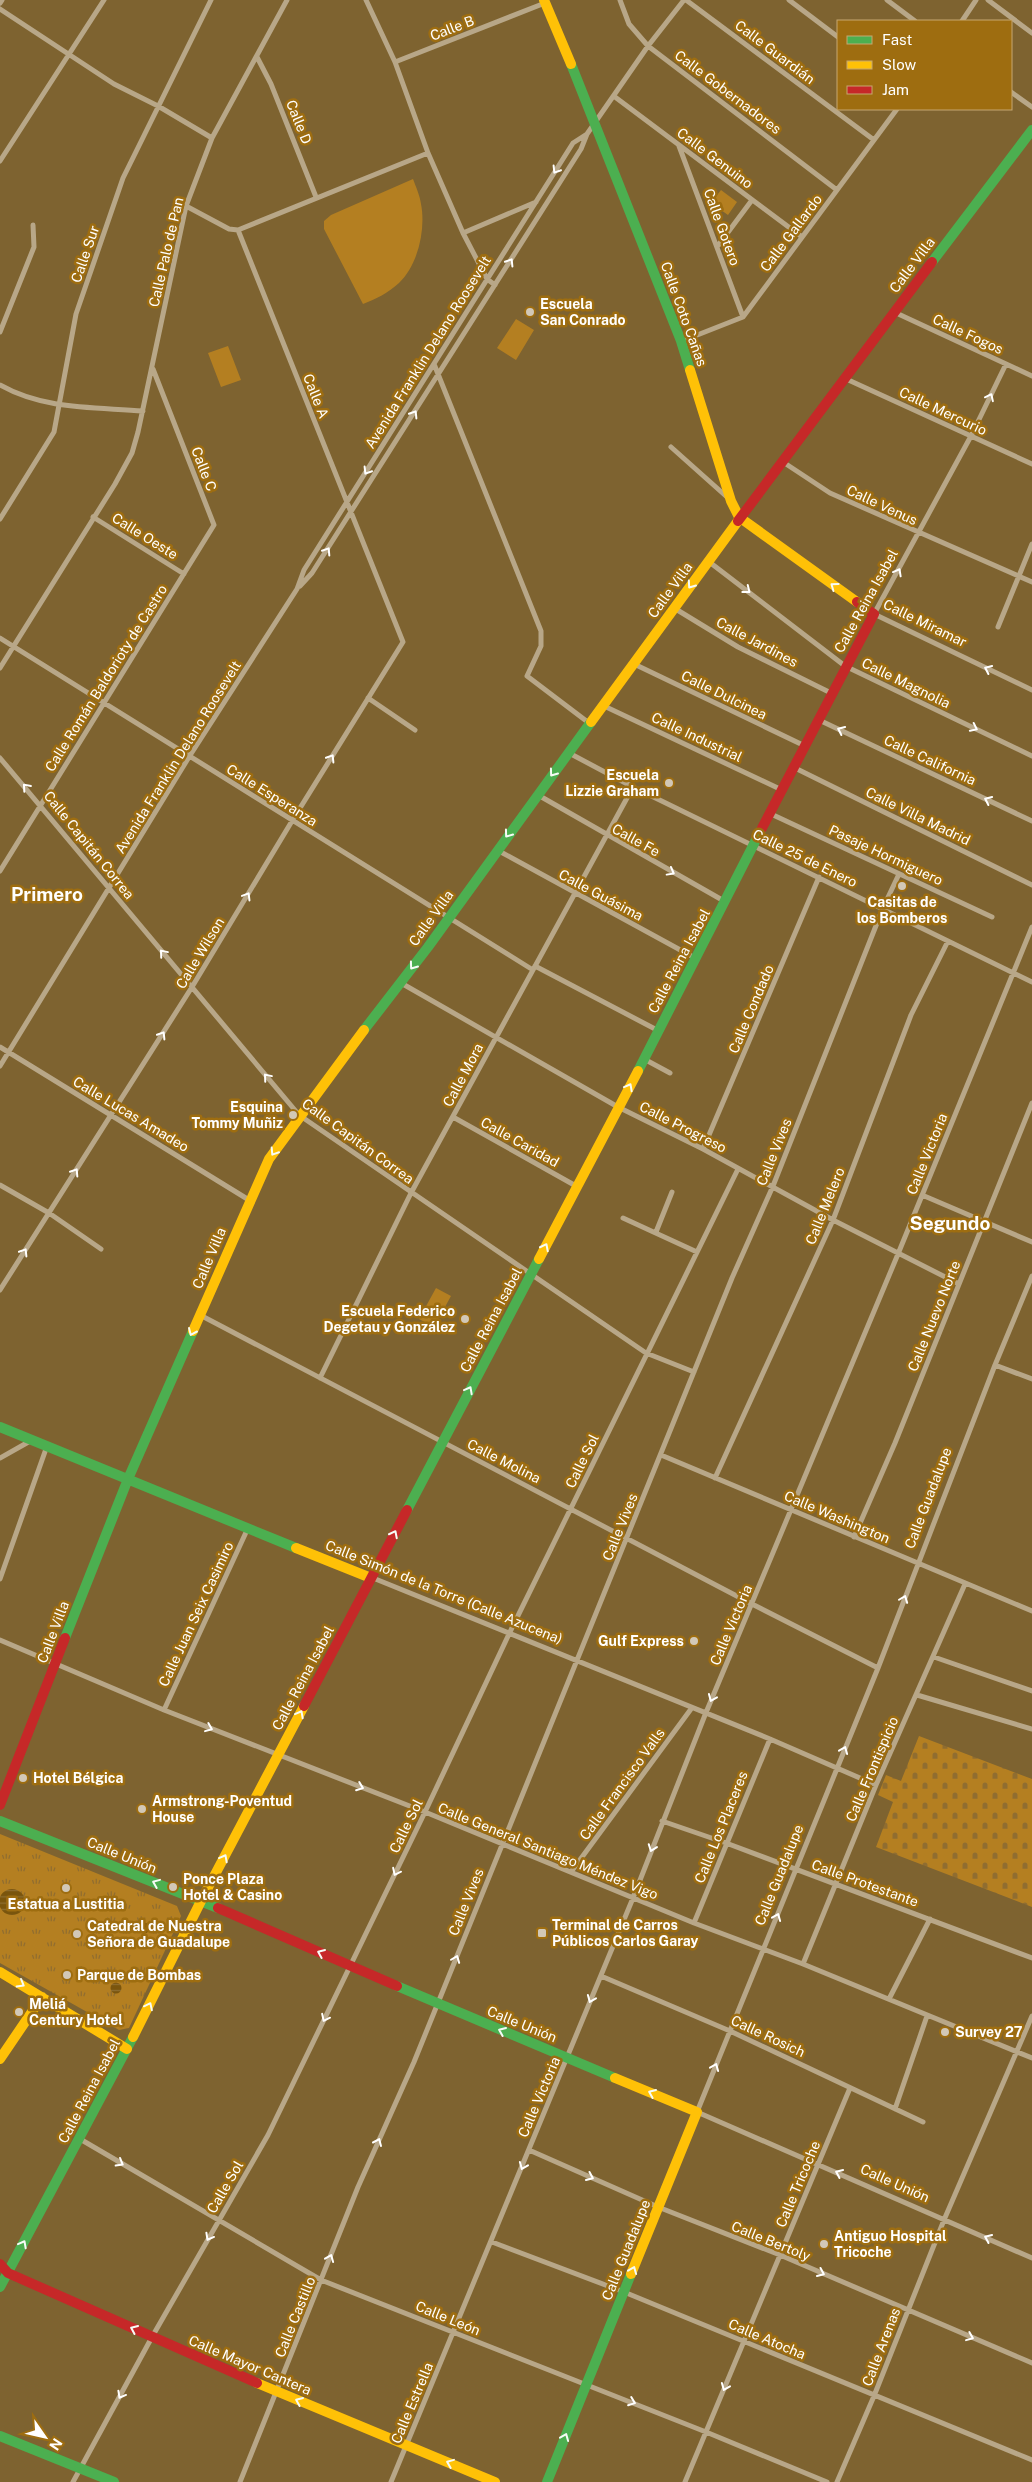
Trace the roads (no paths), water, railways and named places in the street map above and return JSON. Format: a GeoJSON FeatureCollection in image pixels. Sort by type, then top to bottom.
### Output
{"type":"FeatureCollection","features":[{"type":"Feature","properties":{"kind":"main road","name":"Calle Coto Cañas"},"geometry":{"type":"LineString","coordinates":[[545,2],[596,122],[681,341],[731,501],[739,517]]}},
{"type":"Feature","properties":{"kind":"main road","name":"Calle Villa"},"geometry":{"type":"LineString","coordinates":[[0,1805],[128,1479],[269,1158],[299,1115],[401,983],[739,517],[1032,130]]}},
{"type":"Feature","properties":{"kind":"main road","name":"Calle Miramar"},"geometry":{"type":"LineString","coordinates":[[739,517],[874,614]]}},
{"type":"Feature","properties":{"kind":"main road","name":"Calle Reina Isabel"},"geometry":{"type":"LineString","coordinates":[[0,2287],[127,2049],[201,1901],[644,1059],[755,846],[845,666],[874,614]]}},
{"type":"Feature","properties":{"kind":"main road","name":"Calle Simón de la Torre (Calle Azucena)"},"geometry":{"type":"LineString","coordinates":[[0,1427],[371,1578]]}},
{"type":"Feature","properties":{"kind":"main road","name":"Calle Unión"},"geometry":{"type":"LineString","coordinates":[[0,1821],[201,1901],[438,2004],[697,2112]]}},
{"type":"Feature","properties":{"kind":"main road"},"geometry":{"type":"LineString","coordinates":[[0,1972],[127,2049]]}},
{"type":"Feature","properties":{"kind":"main road"},"geometry":{"type":"LineString","coordinates":[[0,2059],[42,1997]]}},
{"type":"Feature","properties":{"kind":"main road","name":"Calle Guadalupe"},"geometry":{"type":"LineString","coordinates":[[547,2482],[697,2112]]}},
{"type":"Feature","properties":{"kind":"main road","name":"Calle Mayor Cantera"},"geometry":{"type":"LineString","coordinates":[[0,2264],[8,2273],[152,2337],[277,2392],[495,2482]]}},
{"type":"Feature","properties":{"kind":"main road"},"geometry":{"type":"LineString","coordinates":[[0,2436],[114,2482]]}},
{"type":"Feature","properties":{"kind":"street"},"geometry":{"type":"LineString","coordinates":[[0,161],[104,0]]}},
{"type":"Feature","properties":{"kind":"street","name":"Calle Sur"},"geometry":{"type":"LineString","coordinates":[[0,519],[54,432],[76,314],[123,178],[211,0]]}},
{"type":"Feature","properties":{"kind":"street","name":"Calle Palo de Pan"},"geometry":{"type":"LineString","coordinates":[[0,668],[132,453],[143,411],[186,206],[212,138],[287,0]]}},
{"type":"Feature","properties":{"kind":"street"},"geometry":{"type":"LineString","coordinates":[[366,0],[395,62],[428,153],[463,233],[487,279],[495,285]]}},
{"type":"Feature","properties":{"kind":"street","name":"Calle Gobernadores"},"geometry":{"type":"LineString","coordinates":[[620,0],[629,24],[648,46],[837,190]]}},
{"type":"Feature","properties":{"kind":"street","name":"Avenida Franklin Delano Roosevelt"},"geometry":{"type":"LineString","coordinates":[[0,1066],[189,757],[297,589],[312,573],[352,512],[581,150],[587,134],[648,46],[685,0]]}},
{"type":"Feature","properties":{"kind":"street","name":"Calle Guardián"},"geometry":{"type":"LineString","coordinates":[[685,0],[874,140]]}},
{"type":"Feature","properties":{"kind":"street"},"geometry":{"type":"LineString","coordinates":[[789,0],[837,36]]}},
{"type":"Feature","properties":{"kind":"street"},"geometry":{"type":"LineString","coordinates":[[887,0],[915,20]]}},
{"type":"Feature","properties":{"kind":"street"},"geometry":{"type":"LineString","coordinates":[[963,20],[976,0]]}},
{"type":"Feature","properties":{"kind":"street"},"geometry":{"type":"LineString","coordinates":[[988,0],[1032,33]]}},
{"type":"Feature","properties":{"kind":"street","name":"Calle B"},"geometry":{"type":"LineString","coordinates":[[395,62],[545,2]]}},
{"type":"Feature","properties":{"kind":"street"},"geometry":{"type":"LineString","coordinates":[[0,9],[114,84],[158,106],[212,138]]}},
{"type":"Feature","properties":{"kind":"street","name":"Calle D"},"geometry":{"type":"LineString","coordinates":[[256,57],[271,84],[316,197]]}},
{"type":"Feature","properties":{"kind":"street"},"geometry":{"type":"LineString","coordinates":[[1012,93],[1032,107]]}},
{"type":"Feature","properties":{"kind":"street","name":"Calle Genuino"},"geometry":{"type":"LineString","coordinates":[[615,96],[802,237]]}},
{"type":"Feature","properties":{"kind":"street","name":"Calle Gallardo"},"geometry":{"type":"LineString","coordinates":[[743,317],[897,110]]}},
{"type":"Feature","properties":{"kind":"street","name":"Avenida Franklin Delano Roosevelt"},"geometry":{"type":"LineString","coordinates":[[297,589],[304,570],[573,143],[587,134]]}},
{"type":"Feature","properties":{"kind":"street","name":"Calle Gotero"},"geometry":{"type":"LineString","coordinates":[[679,146],[743,317]]}},
{"type":"Feature","properties":{"kind":"street"},"geometry":{"type":"LineString","coordinates":[[186,206],[229,229],[238,230],[428,153]]}},
{"type":"Feature","properties":{"kind":"street"},"geometry":{"type":"LineString","coordinates":[[717,247],[752,200]]}},
{"type":"Feature","properties":{"kind":"street"},"geometry":{"type":"LineString","coordinates":[[463,233],[536,202]]}},
{"type":"Feature","properties":{"kind":"street"},"geometry":{"type":"LineString","coordinates":[[0,332],[34,247],[33,225]]}},
{"type":"Feature","properties":{"kind":"street","name":"Calle A"},"geometry":{"type":"LineString","coordinates":[[238,230],[395,623]]}},
{"type":"Feature","properties":{"kind":"street","name":"Calle Fogos"},"geometry":{"type":"LineString","coordinates":[[894,311],[1032,376]]}},
{"type":"Feature","properties":{"kind":"street"},"geometry":{"type":"LineString","coordinates":[[681,341],[743,317]]}},
{"type":"Feature","properties":{"kind":"street"},"geometry":{"type":"LineString","coordinates":[[434,364],[541,631],[541,646],[528,676],[590,723]]}},
{"type":"Feature","properties":{"kind":"street","name":"Calle Reina Isabel"},"geometry":{"type":"LineString","coordinates":[[874,614],[971,436],[1006,364]]}},
{"type":"Feature","properties":{"kind":"street","name":"Calle C"},"geometry":{"type":"LineString","coordinates":[[152,368],[214,525],[184,574]]}},
{"type":"Feature","properties":{"kind":"street","name":"Calle Mercurio"},"geometry":{"type":"LineString","coordinates":[[844,378],[1032,464]]}},
{"type":"Feature","properties":{"kind":"street"},"geometry":{"type":"LineString","coordinates":[[0,385],[20,396],[60,406],[143,411]]}},
{"type":"Feature","properties":{"kind":"street"},"geometry":{"type":"LineString","coordinates":[[671,447],[731,501]]}},
{"type":"Feature","properties":{"kind":"street","name":"Calle Venus"},"geometry":{"type":"LineString","coordinates":[[782,462],[830,493],[919,534],[1020,577]]}},
{"type":"Feature","properties":{"kind":"street","name":"Calle Oeste"},"geometry":{"type":"LineString","coordinates":[[93,517],[184,574]]}},
{"type":"Feature","properties":{"kind":"street"},"geometry":{"type":"LineString","coordinates":[[998,627],[1032,544]]}},
{"type":"Feature","properties":{"kind":"street","name":"Calle Magnolia"},"geometry":{"type":"LineString","coordinates":[[708,560],[845,666],[1032,756]]}},
{"type":"Feature","properties":{"kind":"street","name":"Calle Román Baldorioty de Castro"},"geometry":{"type":"LineString","coordinates":[[0,871],[184,574]]}},
{"type":"Feature","properties":{"kind":"street"},"geometry":{"type":"LineString","coordinates":[[1020,577],[1032,582]]}},
{"type":"Feature","properties":{"kind":"street","name":"Calle Jardines"},"geometry":{"type":"LineString","coordinates":[[674,608],[738,647],[831,694]]}},
{"type":"Feature","properties":{"kind":"street","name":"Calle Miramar"},"geometry":{"type":"LineString","coordinates":[[874,614],[1032,690]]}},
{"type":"Feature","properties":{"kind":"street","name":"Calle Wilson"},"geometry":{"type":"LineString","coordinates":[[0,1290],[192,987],[403,642],[395,623]]}},
{"type":"Feature","properties":{"kind":"street","name":"Calle Esperanza"},"geometry":{"type":"LineString","coordinates":[[0,638],[292,821],[534,968],[658,1030]]}},
{"type":"Feature","properties":{"kind":"street","name":"Calle Dulcinea"},"geometry":{"type":"LineString","coordinates":[[633,664],[805,746]]}},
{"type":"Feature","properties":{"kind":"street"},"geometry":{"type":"LineString","coordinates":[[368,698],[415,730]]}},
{"type":"Feature","properties":{"kind":"street","name":"Calle Industrial"},"geometry":{"type":"LineString","coordinates":[[602,705],[782,790]]}},
{"type":"Feature","properties":{"kind":"street","name":"Calle California"},"geometry":{"type":"LineString","coordinates":[[819,720],[1032,821]]}},
{"type":"Feature","properties":{"kind":"street","name":"Calle 25 de Enero"},"geometry":{"type":"LineString","coordinates":[[568,752],[633,787],[1032,982]]}},
{"type":"Feature","properties":{"kind":"street","name":"Calle Capitán Correa"},"geometry":{"type":"LineString","coordinates":[[0,758],[42,805],[299,1115],[530,1276],[646,1353],[694,1372]]}},
{"type":"Feature","properties":{"kind":"street","name":"Calle Villa Madrid"},"geometry":{"type":"LineString","coordinates":[[794,768],[1032,885]]}},
{"type":"Feature","properties":{"kind":"street","name":"Calle Mora"},"geometry":{"type":"LineString","coordinates":[[320,1378],[412,1193],[633,787]]}},
{"type":"Feature","properties":{"kind":"street","name":"Calle Fe"},"geometry":{"type":"LineString","coordinates":[[537,795],[606,836],[725,902]]}},
{"type":"Feature","properties":{"kind":"street","name":"Pasaje Hormiguero"},"geometry":{"type":"LineString","coordinates":[[771,814],[992,917]]}},
{"type":"Feature","properties":{"kind":"street","name":"Calle Guásima"},"geometry":{"type":"LineString","coordinates":[[497,850],[574,894],[696,958]]}},
{"type":"Feature","properties":{"kind":"street","name":"Calle Vives"},"geometry":{"type":"LineString","coordinates":[[358,2187],[438,2004],[576,1661],[628,1540],[694,1372],[772,1186],[883,908],[899,874]]}},
{"type":"Feature","properties":{"kind":"street","name":"Calle Condado"},"geometry":{"type":"LineString","coordinates":[[704,1149],[819,877]]}},
{"type":"Feature","properties":{"kind":"street","name":"Calle Victoria"},"geometry":{"type":"LineString","coordinates":[[454,2333],[633,1898],[705,1715],[898,1254],[1032,927]]}},
{"type":"Feature","properties":{"kind":"street","name":"Calle Melero"},"geometry":{"type":"LineString","coordinates":[[715,1478],[832,1220],[912,1015],[948,941]]}},
{"type":"Feature","properties":{"kind":"street","name":"Calle Progreso"},"geometry":{"type":"LineString","coordinates":[[401,983],[618,1107],[704,1149],[832,1220],[959,1284]]}},
{"type":"Feature","properties":{"kind":"street","name":"Calle Lucas Amadeo"},"geometry":{"type":"LineString","coordinates":[[0,1047],[249,1200]]}},
{"type":"Feature","properties":{"kind":"street"},"geometry":{"type":"LineString","coordinates":[[644,1059],[670,1073]]}},
{"type":"Feature","properties":{"kind":"street","name":"Calle Nuevo Norte"},"geometry":{"type":"LineString","coordinates":[[854,1537],[985,1222],[1032,1103]]}},
{"type":"Feature","properties":{"kind":"street","name":"Calle Caridad"},"geometry":{"type":"LineString","coordinates":[[453,1117],[576,1186]]}},
{"type":"Feature","properties":{"kind":"street","name":"Calle Sol"},"geometry":{"type":"LineString","coordinates":[[73,2482],[152,2337],[268,2135],[509,1634],[738,1169]]}},
{"type":"Feature","properties":{"kind":"street"},"geometry":{"type":"LineString","coordinates":[[0,1185],[49,1213],[101,1249]]}},
{"type":"Feature","properties":{"kind":"street"},"geometry":{"type":"LineString","coordinates":[[656,1232],[672,1192]]}},
{"type":"Feature","properties":{"kind":"street"},"geometry":{"type":"LineString","coordinates":[[922,1195],[1032,1242]]}},
{"type":"Feature","properties":{"kind":"street"},"geometry":{"type":"LineString","coordinates":[[623,1218],[697,1252]]}},
{"type":"Feature","properties":{"kind":"street","name":"Calle Guadalupe"},"geometry":{"type":"LineString","coordinates":[[697,2112],[878,1668],[917,1563],[1032,1276]]}},
{"type":"Feature","properties":{"kind":"street","name":"Calle Molina"},"geometry":{"type":"LineString","coordinates":[[200,1314],[442,1442],[572,1508],[628,1540],[878,1668]]}},
{"type":"Feature","properties":{"kind":"street"},"geometry":{"type":"LineString","coordinates":[[995,1365],[1032,1379]]}},
{"type":"Feature","properties":{"kind":"street"},"geometry":{"type":"LineString","coordinates":[[0,1458],[32,1440]]}},
{"type":"Feature","properties":{"kind":"street"},"geometry":{"type":"LineString","coordinates":[[0,1579],[47,1446]]}},
{"type":"Feature","properties":{"kind":"street","name":"Calle Washington"},"geometry":{"type":"LineString","coordinates":[[661,1455],[1032,1611]]}},
{"type":"Feature","properties":{"kind":"street","name":"Calle Juan Seix Casimiro"},"geometry":{"type":"LineString","coordinates":[[164,1710],[248,1528]]}},
{"type":"Feature","properties":{"kind":"street","name":"Calle Simón de la Torre (Calle Azucena)"},"geometry":{"type":"LineString","coordinates":[[371,1578],[705,1715],[770,1739],[876,1785]]}},
{"type":"Feature","properties":{"kind":"street","name":"Calle Frontispicio"},"geometry":{"type":"LineString","coordinates":[[803,1964],[876,1785],[965,1584]]}},
{"type":"Feature","properties":{"kind":"street","name":"Calle General Santiago Méndez Vigo"},"geometry":{"type":"LineString","coordinates":[[0,1640],[164,1710],[425,1812],[694,1923],[803,1964],[1032,2058]]}},
{"type":"Feature","properties":{"kind":"street"},"geometry":{"type":"LineString","coordinates":[[934,1657],[1032,1691]]}},
{"type":"Feature","properties":{"kind":"street"},"geometry":{"type":"LineString","coordinates":[[917,1695],[1032,1729]]}},
{"type":"Feature","properties":{"kind":"street","name":"Calle Francisco Valls"},"geometry":{"type":"LineString","coordinates":[[572,1872],[691,1709]]}},
{"type":"Feature","properties":{"kind":"street","name":"Calle Los Placeres"},"geometry":{"type":"LineString","coordinates":[[694,1923],[770,1739]]}},
{"type":"Feature","properties":{"kind":"street","name":"Calle Protestante"},"geometry":{"type":"LineString","coordinates":[[662,1821],[837,1884],[1032,1958]]}},
{"type":"Feature","properties":{"kind":"street"},"geometry":{"type":"LineString","coordinates":[[889,1999],[930,1919]]}},
{"type":"Feature","properties":{"kind":"street","name":"Calle Rosich"},"geometry":{"type":"LineString","coordinates":[[601,1976],[730,2030],[923,2122]]}},
{"type":"Feature","properties":{"kind":"street"},"geometry":{"type":"LineString","coordinates":[[895,2109],[927,2016]]}},
{"type":"Feature","properties":{"kind":"street","name":"Calle Arenas"},"geometry":{"type":"LineString","coordinates":[[837,2482],[874,2396],[944,2220],[1032,2016]]}},
{"type":"Feature","properties":{"kind":"street","name":"Calle Tricoche"},"geometry":{"type":"LineString","coordinates":[[685,2482],[850,2088]]}},
{"type":"Feature","properties":{"kind":"street","name":"Calle Unión"},"geometry":{"type":"LineString","coordinates":[[697,2112],[1032,2258]]}},
{"type":"Feature","properties":{"kind":"street","name":"Calle León"},"geometry":{"type":"LineString","coordinates":[[78,2138],[321,2280],[828,2482]]}},
{"type":"Feature","properties":{"kind":"street","name":"Calle Bertoly"},"geometry":{"type":"LineString","coordinates":[[529,2150],[658,2207],[780,2255],[907,2312],[1032,2364]]}},
{"type":"Feature","properties":{"kind":"street","name":"Calle Castillo"},"geometry":{"type":"LineString","coordinates":[[240,2482],[358,2187]]}},
{"type":"Feature","properties":{"kind":"street","name":"Calle Atocha"},"geometry":{"type":"LineString","coordinates":[[492,2242],[624,2292],[1032,2460]]}},
{"type":"Feature","properties":{"kind":"street","name":"Calle Estrella"},"geometry":{"type":"LineString","coordinates":[[391,2482],[454,2333]]}},
{"type":"Feature","properties":{"kind":"place","name":"Escuela San Conrado"},"geometry":{"type":"Point","coordinates":[530,312]}},
{"type":"Feature","properties":{"kind":"place","name":"Escuela Lizzie Graham"},"geometry":{"type":"Point","coordinates":[669,783]}},
{"type":"Feature","properties":{"kind":"place","name":"Casitas de los Bomberos"},"geometry":{"type":"Point","coordinates":[902,886]}},
{"type":"Feature","properties":{"kind":"place","name":"Esquina Tommy Muñiz"},"geometry":{"type":"Point","coordinates":[293,1115]}},
{"type":"Feature","properties":{"kind":"place","name":"Escuela Federico Degetau y González"},"geometry":{"type":"Point","coordinates":[465,1319]}},
{"type":"Feature","properties":{"kind":"place","name":"Gulf Express"},"geometry":{"type":"Point","coordinates":[694,1641]}},
{"type":"Feature","properties":{"kind":"place","name":"Hotel Bélgica"},"geometry":{"type":"Point","coordinates":[23,1778]}},
{"type":"Feature","properties":{"kind":"place","name":"Armstrong-Poventud House"},"geometry":{"type":"Point","coordinates":[142,1809]}},
{"type":"Feature","properties":{"kind":"place","name":"Ponce Plaza Hotel & Casino"},"geometry":{"type":"Point","coordinates":[173,1887]}},
{"type":"Feature","properties":{"kind":"place","name":"Estatua a Lustitia"},"geometry":{"type":"Point","coordinates":[66,1888]}},
{"type":"Feature","properties":{"kind":"place","name":"Terminal de Carros Públicos Carlos Garay"},"geometry":{"type":"Point","coordinates":[542,1933]}},
{"type":"Feature","properties":{"kind":"place","name":"Catedral de Nuestra Señora de Guadalupe"},"geometry":{"type":"Point","coordinates":[77,1934]}},
{"type":"Feature","properties":{"kind":"place","name":"Parque de Bombas"},"geometry":{"type":"Point","coordinates":[67,1975]}},
{"type":"Feature","properties":{"kind":"place","name":"Meliá Century Hotel"},"geometry":{"type":"Point","coordinates":[19,2012]}},
{"type":"Feature","properties":{"kind":"place","name":"Survey 27"},"geometry":{"type":"Point","coordinates":[945,2032]}},
{"type":"Feature","properties":{"kind":"place","name":"Antiguo Hospital Tricoche"},"geometry":{"type":"Point","coordinates":[824,2244]}},
{"type":"Feature","properties":{"kind":"district","name":"Primero"},"geometry":{"type":"Point","coordinates":[47,894]}},
{"type":"Feature","properties":{"kind":"district","name":"Segundo"},"geometry":{"type":"Point","coordinates":[950,1223]}}]}
